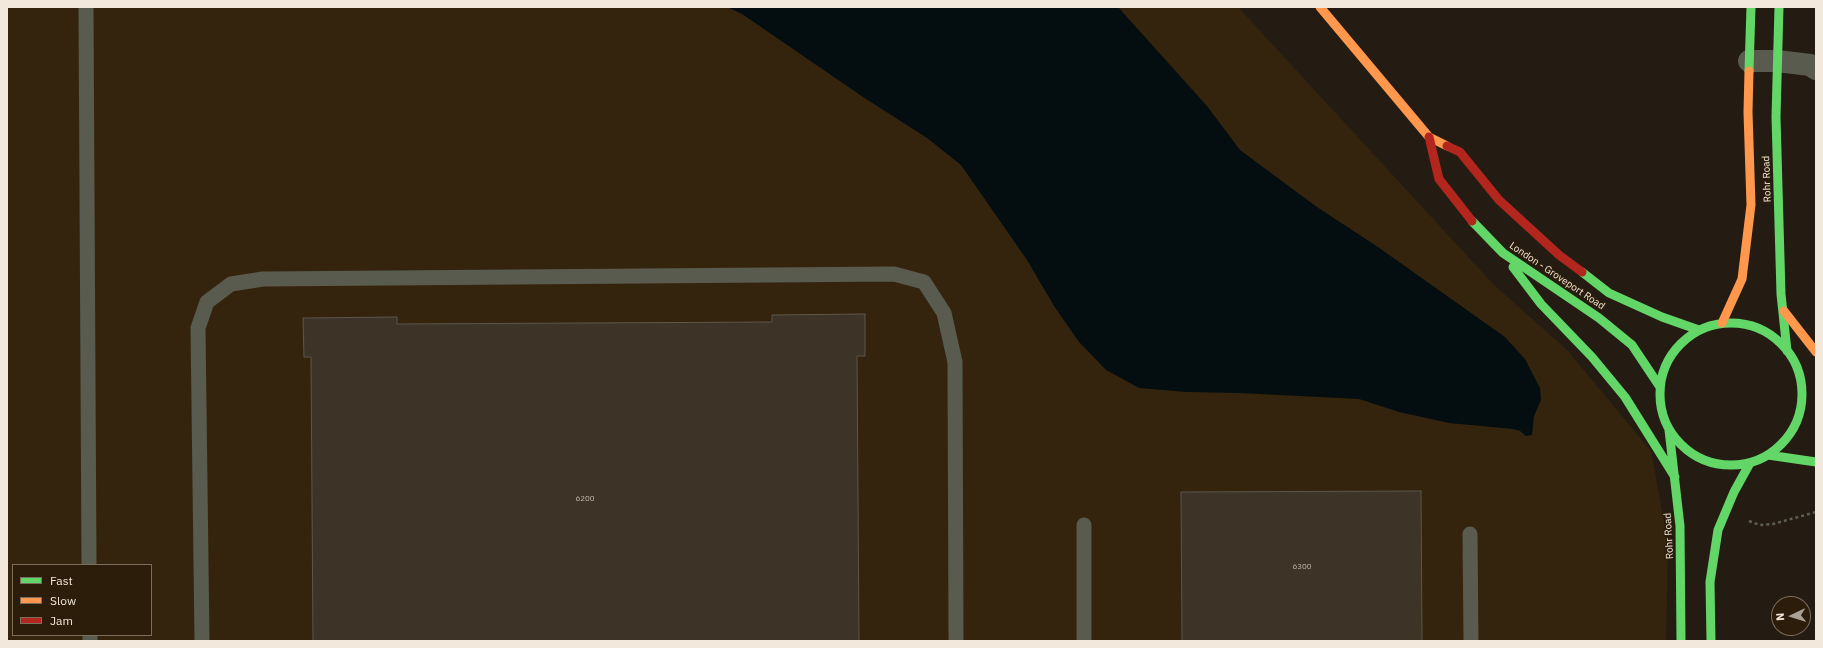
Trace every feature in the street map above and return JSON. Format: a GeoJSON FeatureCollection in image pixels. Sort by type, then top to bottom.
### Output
{"type":"FeatureCollection","features":[{"type":"Feature","properties":{"kind":"main road","name":"London - Groveport Road"},"geometry":{"type":"LineString","coordinates":[[1320,7],[1429,137],[1460,152],[1499,200],[1559,255],[1607,292],[1662,317],[1699,330]]}},
{"type":"Feature","properties":{"kind":"main road","name":"Rohr Road"},"geometry":{"type":"LineString","coordinates":[[1722,322],[1742,279],[1751,205],[1748,112],[1751,7]]}},
{"type":"Feature","properties":{"kind":"main road","name":"Rohr Road"},"geometry":{"type":"LineString","coordinates":[[1779,7],[1776,117],[1782,294],[1787,350]]}},
{"type":"Feature","properties":{"kind":"main road","name":"London - Groveport Road"},"geometry":{"type":"LineString","coordinates":[[1429,137],[1439,179],[1465,214],[1503,253],[1599,318],[1632,345],[1660,386]]}},
{"type":"Feature","properties":{"kind":"main road"},"geometry":{"type":"LineString","coordinates":[[1503,253],[1541,304],[1592,357],[1625,397],[1675,477]]}},
{"type":"Feature","properties":{"kind":"main road"},"geometry":{"type":"LineString","coordinates":[[1784,312],[1816,352]]}},
{"type":"Feature","properties":{"kind":"main road"},"geometry":{"type":"LineString","coordinates":[[1722,322],[1747,324],[1769,334],[1787,350],[1798,372],[1802,397],[1796,421],[1785,440],[1768,454],[1750,463],[1724,465],[1702,459],[1684,447],[1669,430],[1661,409],[1660,386],[1666,364],[1679,344],[1699,330],[1722,322]]}},
{"type":"Feature","properties":{"kind":"main road"},"geometry":{"type":"LineString","coordinates":[[1802,397],[1811,406]]}},
{"type":"Feature","properties":{"kind":"main road","name":"Rohr Road"},"geometry":{"type":"LineString","coordinates":[[1669,430],[1680,526],[1681,641]]}},
{"type":"Feature","properties":{"kind":"main road"},"geometry":{"type":"LineString","coordinates":[[1768,454],[1816,462]]}},
{"type":"Feature","properties":{"kind":"main road"},"geometry":{"type":"LineString","coordinates":[[1711,641],[1710,582],[1718,530],[1734,492],[1750,463]]}},
{"type":"Feature","properties":{"kind":"street"},"geometry":{"type":"LineString","coordinates":[[1749,61],[1777,61],[1810,65],[1816,69]]}},
{"type":"Feature","properties":{"kind":"lane"},"geometry":{"type":"LineString","coordinates":[[86,7],[89,564]]}},
{"type":"Feature","properties":{"kind":"lane"},"geometry":{"type":"LineString","coordinates":[[202,641],[198,328],[207,302],[231,284],[263,278],[886,274],[894,274],[924,282],[944,313],[955,362],[956,641]]}},
{"type":"Feature","properties":{"kind":"lane"},"geometry":{"type":"LineString","coordinates":[[1084,525],[1084,641]]}},
{"type":"Feature","properties":{"kind":"lane"},"geometry":{"type":"LineString","coordinates":[[1470,534],[1471,641]]}},
{"type":"Feature","properties":{"kind":"path"},"geometry":{"type":"LineString","coordinates":[[1742,519],[1760,525],[1773,524],[1816,512]]}},
{"type":"Feature","properties":{"kind":"shaded area"},"geometry":{"type":"Polygon","coordinates":[[[7,7],[1238,7],[1494,285],[1567,350],[1651,451],[1668,544],[1666,641],[7,641],[7,7]]]}},
{"type":"Feature","properties":{"kind":"shaded area"},"geometry":{"type":"Polygon","coordinates":[[[727,7],[1118,7],[1207,106],[1240,150],[1317,207],[1378,247],[1505,337],[1525,359],[1540,388],[1541,400],[1534,416],[1532,435],[1526,436],[1520,431],[1513,429],[1449,423],[1399,412],[1359,399],[1187,392],[1139,388],[1106,370],[1079,342],[1054,306],[1027,260],[961,165],[927,138],[863,97],[742,14],[727,7]]]}},
{"type":"Feature","properties":{"kind":"building"},"geometry":{"type":"Polygon","coordinates":[[[865,314],[865,356],[857,356],[859,641],[313,641],[311,357],[304,357],[303,318],[397,317],[397,324],[772,322],[772,315],[865,314]]]}},
{"type":"Feature","properties":{"kind":"building"},"geometry":{"type":"Polygon","coordinates":[[[1421,491],[1422,641],[1182,641],[1181,492],[1421,491]]]}},
{"type":"Feature","properties":{"kind":"traffic: fast"},"geometry":{"type":"LineString","coordinates":[[1749,71],[1751,7]]}},
{"type":"Feature","properties":{"kind":"traffic: fast"},"geometry":{"type":"LineString","coordinates":[[1779,7],[1776,117],[1781,294],[1787,351]]}},
{"type":"Feature","properties":{"kind":"traffic: fast"},"geometry":{"type":"LineString","coordinates":[[1472,221],[1503,253],[1599,318],[1632,345],[1660,387]]}},
{"type":"Feature","properties":{"kind":"traffic: fast"},"geometry":{"type":"LineString","coordinates":[[1513,267],[1541,304],[1592,357],[1625,397],[1675,477]]}},
{"type":"Feature","properties":{"kind":"traffic: fast"},"geometry":{"type":"LineString","coordinates":[[1582,272],[1609,293],[1662,317],[1699,330]]}},
{"type":"Feature","properties":{"kind":"traffic: fast"},"geometry":{"type":"LineString","coordinates":[[1731,323],[1752,326],[1776,339],[1786,349],[1799,373],[1802,394],[1799,415],[1786,439],[1776,449],[1752,462],[1731,465],[1710,462],[1686,449],[1676,439],[1663,415],[1660,394],[1663,373],[1676,349],[1686,339],[1710,326],[1731,323]]}},
{"type":"Feature","properties":{"kind":"traffic: fast"},"geometry":{"type":"LineString","coordinates":[[1669,430],[1680,526],[1681,641]]}},
{"type":"Feature","properties":{"kind":"traffic: fast"},"geometry":{"type":"LineString","coordinates":[[1768,455],[1816,462]]}},
{"type":"Feature","properties":{"kind":"traffic: fast"},"geometry":{"type":"LineString","coordinates":[[1711,641],[1710,582],[1718,530],[1734,492],[1750,463]]}},
{"type":"Feature","properties":{"kind":"traffic: slow"},"geometry":{"type":"LineString","coordinates":[[1320,7],[1429,137],[1447,146]]}},
{"type":"Feature","properties":{"kind":"traffic: slow"},"geometry":{"type":"LineString","coordinates":[[1722,323],[1742,279],[1751,205],[1748,112],[1749,71]]}},
{"type":"Feature","properties":{"kind":"traffic: slow"},"geometry":{"type":"LineString","coordinates":[[1784,311],[1816,352]]}},
{"type":"Feature","properties":{"kind":"traffic: jam"},"geometry":{"type":"LineString","coordinates":[[1429,137],[1439,179],[1472,221]]}},
{"type":"Feature","properties":{"kind":"traffic: jam"},"geometry":{"type":"LineString","coordinates":[[1447,146],[1460,152],[1499,200],[1559,255],[1582,272]]}}]}
